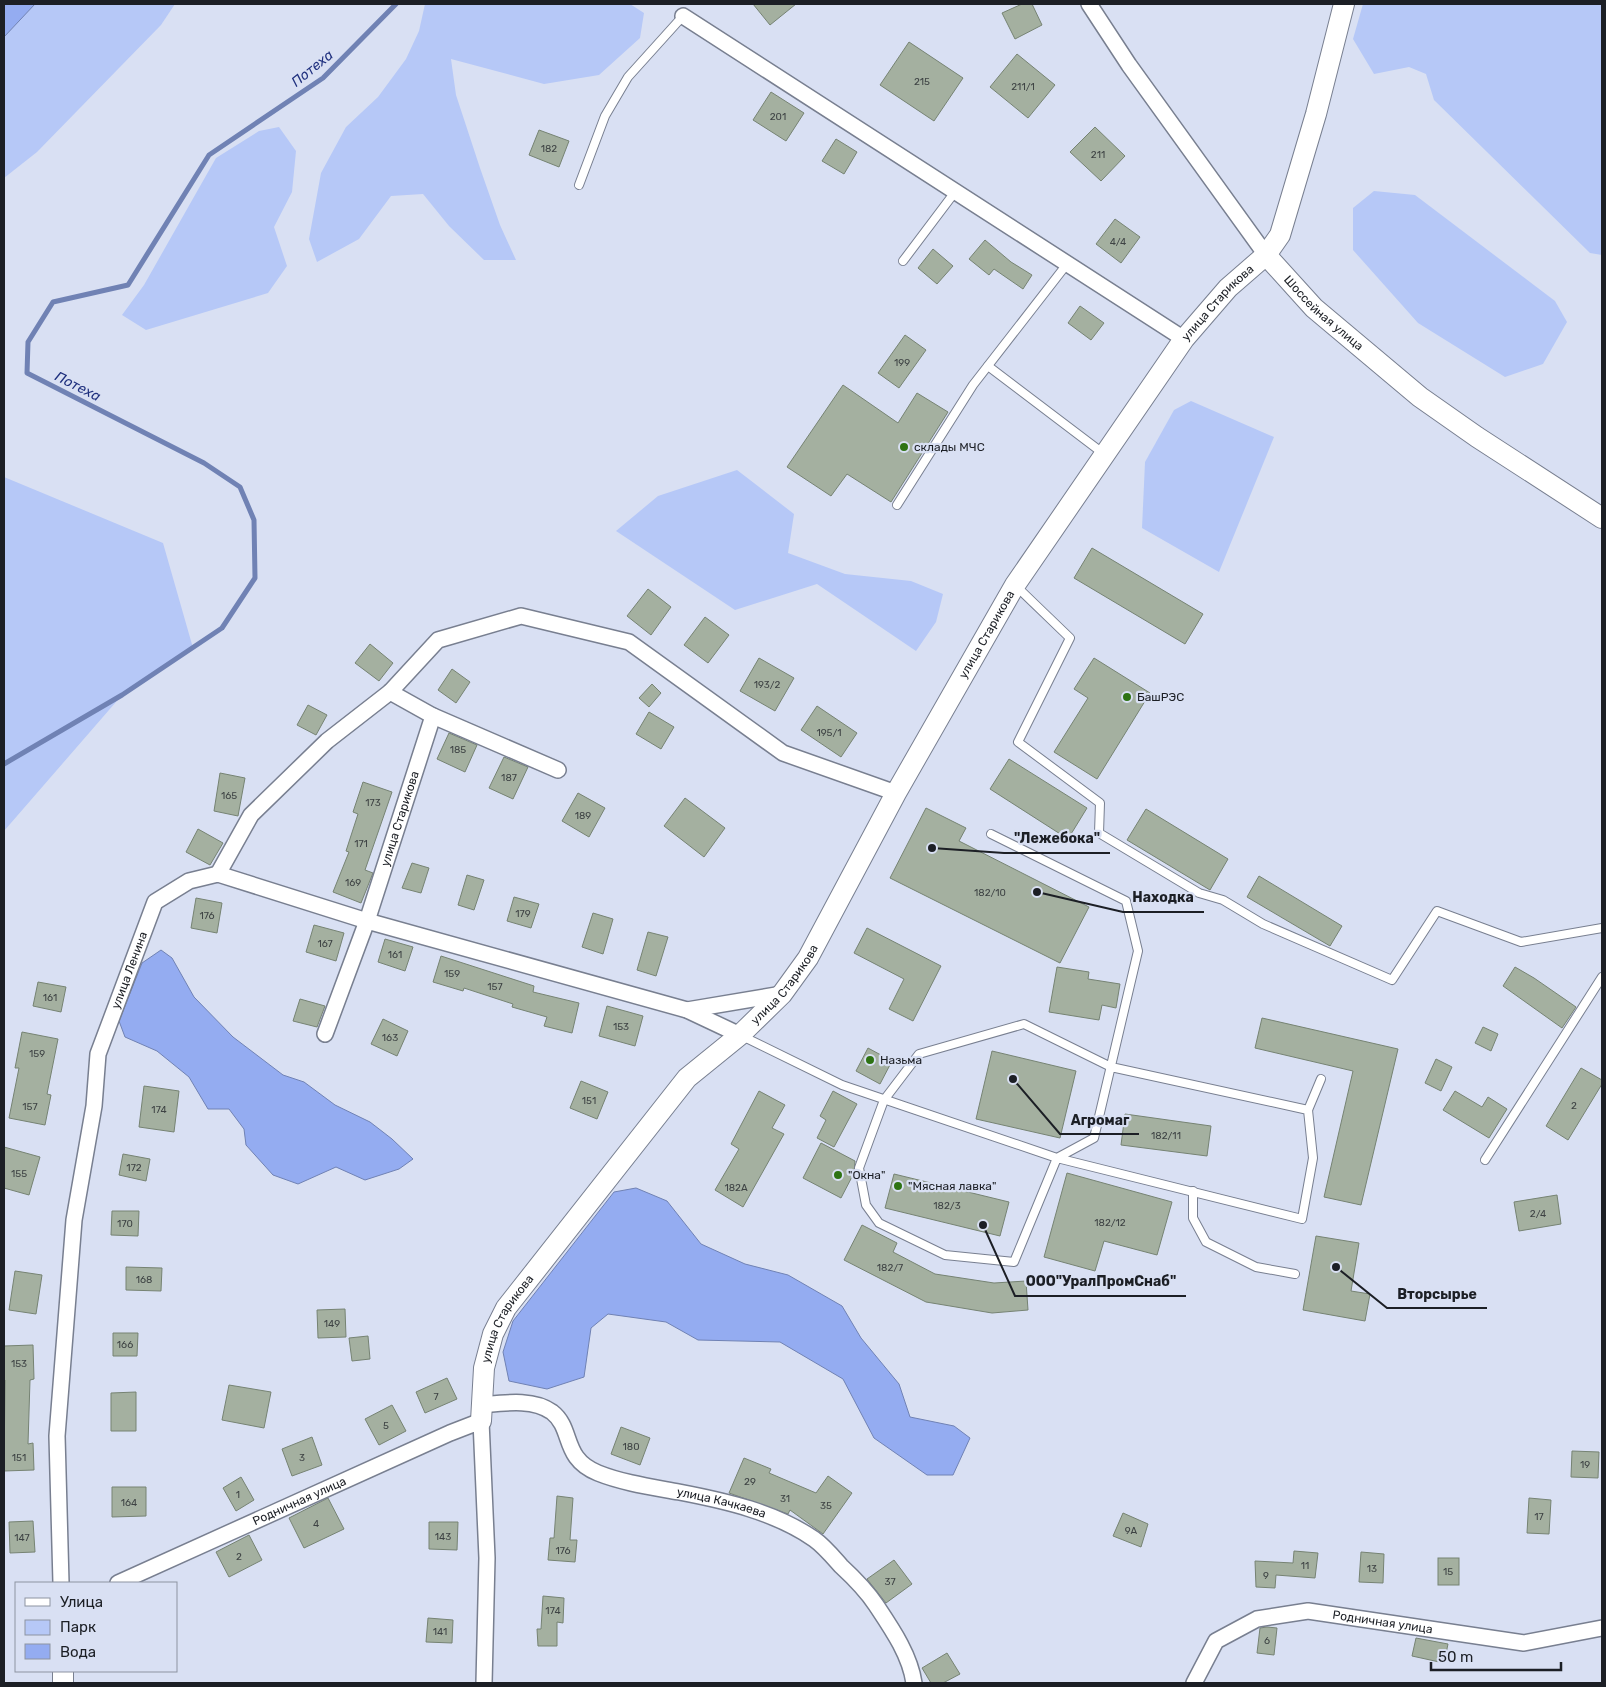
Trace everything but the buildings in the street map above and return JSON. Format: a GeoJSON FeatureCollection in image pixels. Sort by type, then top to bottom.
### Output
{"type":"FeatureCollection","features":[{"type":"Feature","properties":{"kind":"street"},"geometry":{"type":"LineString","coordinates":[[1090,4],[1129,65],[1266,255],[1280,235],[1290,205],[1344,4]]}},
{"type":"Feature","properties":{"kind":"street"},"geometry":{"type":"LineString","coordinates":[[683,16],[1184,340]]}},
{"type":"Feature","properties":{"kind":"street","name":"улица Старикова"},"geometry":{"type":"LineString","coordinates":[[484,1683],[488,1558],[481,1413],[484,1368],[493,1334],[506,1308],[687,1078],[740,1035],[782,994],[808,958],[896,792],[1015,585],[1184,340],[1228,288],[1266,255]]}},
{"type":"Feature","properties":{"kind":"street","name":"Шоссейная улица"},"geometry":{"type":"LineString","coordinates":[[1266,255],[1314,308],[1420,396],[1476,437],[1602,518]]}},
{"type":"Feature","properties":{"kind":"street"},"geometry":{"type":"LineString","coordinates":[[218,874],[251,815],[327,741],[390,692],[438,640],[521,616],[628,642],[783,752],[896,792]]}},
{"type":"Feature","properties":{"kind":"street"},"geometry":{"type":"LineString","coordinates":[[390,692],[433,716],[558,770]]}},
{"type":"Feature","properties":{"kind":"street","name":"улица Старикова"},"geometry":{"type":"LineString","coordinates":[[325,1034],[367,921],[433,716]]}},
{"type":"Feature","properties":{"kind":"street","name":"улица Старикова"},"geometry":{"type":"LineString","coordinates":[[218,874],[367,921],[687,1010],[740,1035]]}},
{"type":"Feature","properties":{"kind":"street","name":"улица Ленина"},"geometry":{"type":"LineString","coordinates":[[61,1582],[57,1436],[74,1220],[94,1106],[98,1054],[155,902],[189,881],[218,874]]}},
{"type":"Feature","properties":{"kind":"street"},"geometry":{"type":"LineString","coordinates":[[687,1010],[782,994]]}},
{"type":"Feature","properties":{"kind":"street","name":"улица Качкаева"},"geometry":{"type":"LineString","coordinates":[[481,1413],[510,1403],[532,1404],[551,1411],[561,1422],[576,1459],[586,1468],[615,1478],[746,1508],[786,1522],[816,1540],[866,1590],[892,1628],[912,1670],[914,1683]]}},
{"type":"Feature","properties":{"kind":"street","name":"Родничная улица"},"geometry":{"type":"LineString","coordinates":[[120,1582],[441,1437],[481,1413]]}},
{"type":"Feature","properties":{"kind":"street","name":"Родничная улица"},"geometry":{"type":"LineString","coordinates":[[1194,1683],[1216,1641],[1257,1619],[1308,1611],[1524,1643],[1602,1628]]}},
{"type":"Feature","properties":{"kind":"lane"},"geometry":{"type":"LineString","coordinates":[[579,185],[605,116],[628,77],[683,16]]}},
{"type":"Feature","properties":{"kind":"lane"},"geometry":{"type":"LineString","coordinates":[[903,261],[955,192]]}},
{"type":"Feature","properties":{"kind":"lane"},"geometry":{"type":"LineString","coordinates":[[897,505],[973,385],[1067,264]]}},
{"type":"Feature","properties":{"kind":"lane"},"geometry":{"type":"LineString","coordinates":[[988,366],[1105,454]]}},
{"type":"Feature","properties":{"kind":"lane"},"geometry":{"type":"LineString","coordinates":[[1015,585],[1070,638],[1018,742],[1100,803],[1099,833],[1199,893],[1223,900],[1263,924],[1392,980],[1437,911],[1521,942],[1602,928]]}},
{"type":"Feature","properties":{"kind":"lane"},"geometry":{"type":"LineString","coordinates":[[991,834],[1126,901],[1138,951],[1111,1067],[1094,1138],[1057,1158],[1014,1262],[945,1255],[879,1223],[866,1205],[859,1168],[884,1100],[919,1054],[1024,1024],[1111,1067],[1308,1110]]}},
{"type":"Feature","properties":{"kind":"lane"},"geometry":{"type":"LineString","coordinates":[[1485,1160],[1602,977]]}},
{"type":"Feature","properties":{"kind":"lane"},"geometry":{"type":"LineString","coordinates":[[740,1035],[842,1085],[1057,1158],[1302,1219],[1312,1158],[1308,1110],[1321,1079]]}},
{"type":"Feature","properties":{"kind":"lane"},"geometry":{"type":"LineString","coordinates":[[1193,1191],[1193,1218],[1206,1242],[1256,1267],[1295,1274]]}},
{"type":"Feature","properties":{"kind":"green space"},"geometry":{"type":"Polygon","coordinates":[[[35,4],[175,4],[161,25],[37,152],[4,178],[4,37],[35,4]]]}},
{"type":"Feature","properties":{"kind":"green space"},"geometry":{"type":"Polygon","coordinates":[[[425,4],[630,4],[644,13],[640,38],[599,75],[544,84],[451,59],[456,95],[500,225],[516,260],[484,260],[449,226],[423,194],[391,196],[359,239],[317,262],[309,239],[321,173],[346,127],[378,97],[406,59],[419,31],[425,4]]]}},
{"type":"Feature","properties":{"kind":"green space"},"geometry":{"type":"Polygon","coordinates":[[[1363,4],[1602,4],[1602,255],[1590,253],[1434,100],[1426,74],[1409,67],[1374,74],[1353,39],[1363,4]]]}},
{"type":"Feature","properties":{"kind":"green space"},"geometry":{"type":"Polygon","coordinates":[[[279,127],[296,151],[292,192],[274,227],[287,266],[268,293],[146,330],[122,315],[144,285],[216,158],[259,131],[279,127]]]}},
{"type":"Feature","properties":{"kind":"green space"},"geometry":{"type":"Polygon","coordinates":[[[1374,191],[1415,195],[1555,301],[1567,322],[1543,364],[1505,377],[1418,323],[1353,250],[1353,208],[1374,191]]]}},
{"type":"Feature","properties":{"kind":"green space"},"geometry":{"type":"Polygon","coordinates":[[[1191,401],[1274,437],[1219,572],[1142,528],[1145,462],[1174,410],[1191,401]]]}},
{"type":"Feature","properties":{"kind":"green space"},"geometry":{"type":"Polygon","coordinates":[[[737,470],[794,514],[788,553],[845,574],[911,581],[943,594],[936,622],[916,651],[817,584],[735,610],[616,531],[658,496],[737,470]]]}},
{"type":"Feature","properties":{"kind":"green space"},"geometry":{"type":"Polygon","coordinates":[[[4,477],[163,543],[193,648],[122,695],[4,831],[4,477]]]}},
{"type":"Feature","properties":{"kind":"water"},"geometry":{"type":"Polygon","coordinates":[[[4,4],[35,4],[4,37],[4,4]]]}},
{"type":"Feature","properties":{"kind":"water"},"geometry":{"type":"Polygon","coordinates":[[[161,950],[172,958],[194,997],[233,1037],[283,1075],[304,1082],[335,1105],[370,1122],[413,1159],[399,1169],[365,1180],[336,1167],[298,1184],[273,1175],[246,1145],[244,1129],[229,1109],[208,1109],[189,1077],[157,1051],[125,1037],[119,1021],[142,963],[161,950]]]}},
{"type":"Feature","properties":{"kind":"water"},"geometry":{"type":"Polygon","coordinates":[[[636,1188],[667,1201],[701,1244],[745,1264],[788,1275],[842,1306],[861,1338],[899,1384],[910,1417],[954,1426],[970,1438],[953,1475],[927,1475],[874,1438],[843,1379],[780,1342],[698,1340],[666,1322],[608,1314],[591,1328],[584,1377],[547,1389],[509,1381],[503,1352],[513,1321],[614,1192],[636,1188]]]}},
{"type":"Feature","properties":{"kind":"waterway","name":"Потеха"},"geometry":{"type":"LineString","coordinates":[[4,764],[122,695],[222,628],[255,578],[254,520],[240,487],[204,463],[27,373],[28,342],[53,302],[128,285],[209,155],[323,78],[396,4]]}},
{"type":"Feature","properties":{"kind":"place","name":"склады МЧС"},"geometry":{"type":"Point","coordinates":[904,447]}},
{"type":"Feature","properties":{"kind":"place","name":"БашРЭС"},"geometry":{"type":"Point","coordinates":[1127,697]}},
{"type":"Feature","properties":{"kind":"place","name":"\"Лежебока\""},"geometry":{"type":"Point","coordinates":[932,848]}},
{"type":"Feature","properties":{"kind":"place","name":"Находка"},"geometry":{"type":"Point","coordinates":[1037,892]}},
{"type":"Feature","properties":{"kind":"place","name":"Назьма"},"geometry":{"type":"Point","coordinates":[870,1060]}},
{"type":"Feature","properties":{"kind":"place","name":"Агромаг"},"geometry":{"type":"Point","coordinates":[1013,1079]}},
{"type":"Feature","properties":{"kind":"place","name":"\"Окна\""},"geometry":{"type":"Point","coordinates":[838,1175]}},
{"type":"Feature","properties":{"kind":"place","name":"\"Мясная лавка\""},"geometry":{"type":"Point","coordinates":[898,1186]}},
{"type":"Feature","properties":{"kind":"place","name":"ООО\"УралПромСнаб\""},"geometry":{"type":"Point","coordinates":[983,1225]}},
{"type":"Feature","properties":{"kind":"place","name":"Вторсырье"},"geometry":{"type":"Point","coordinates":[1336,1267]}}]}
